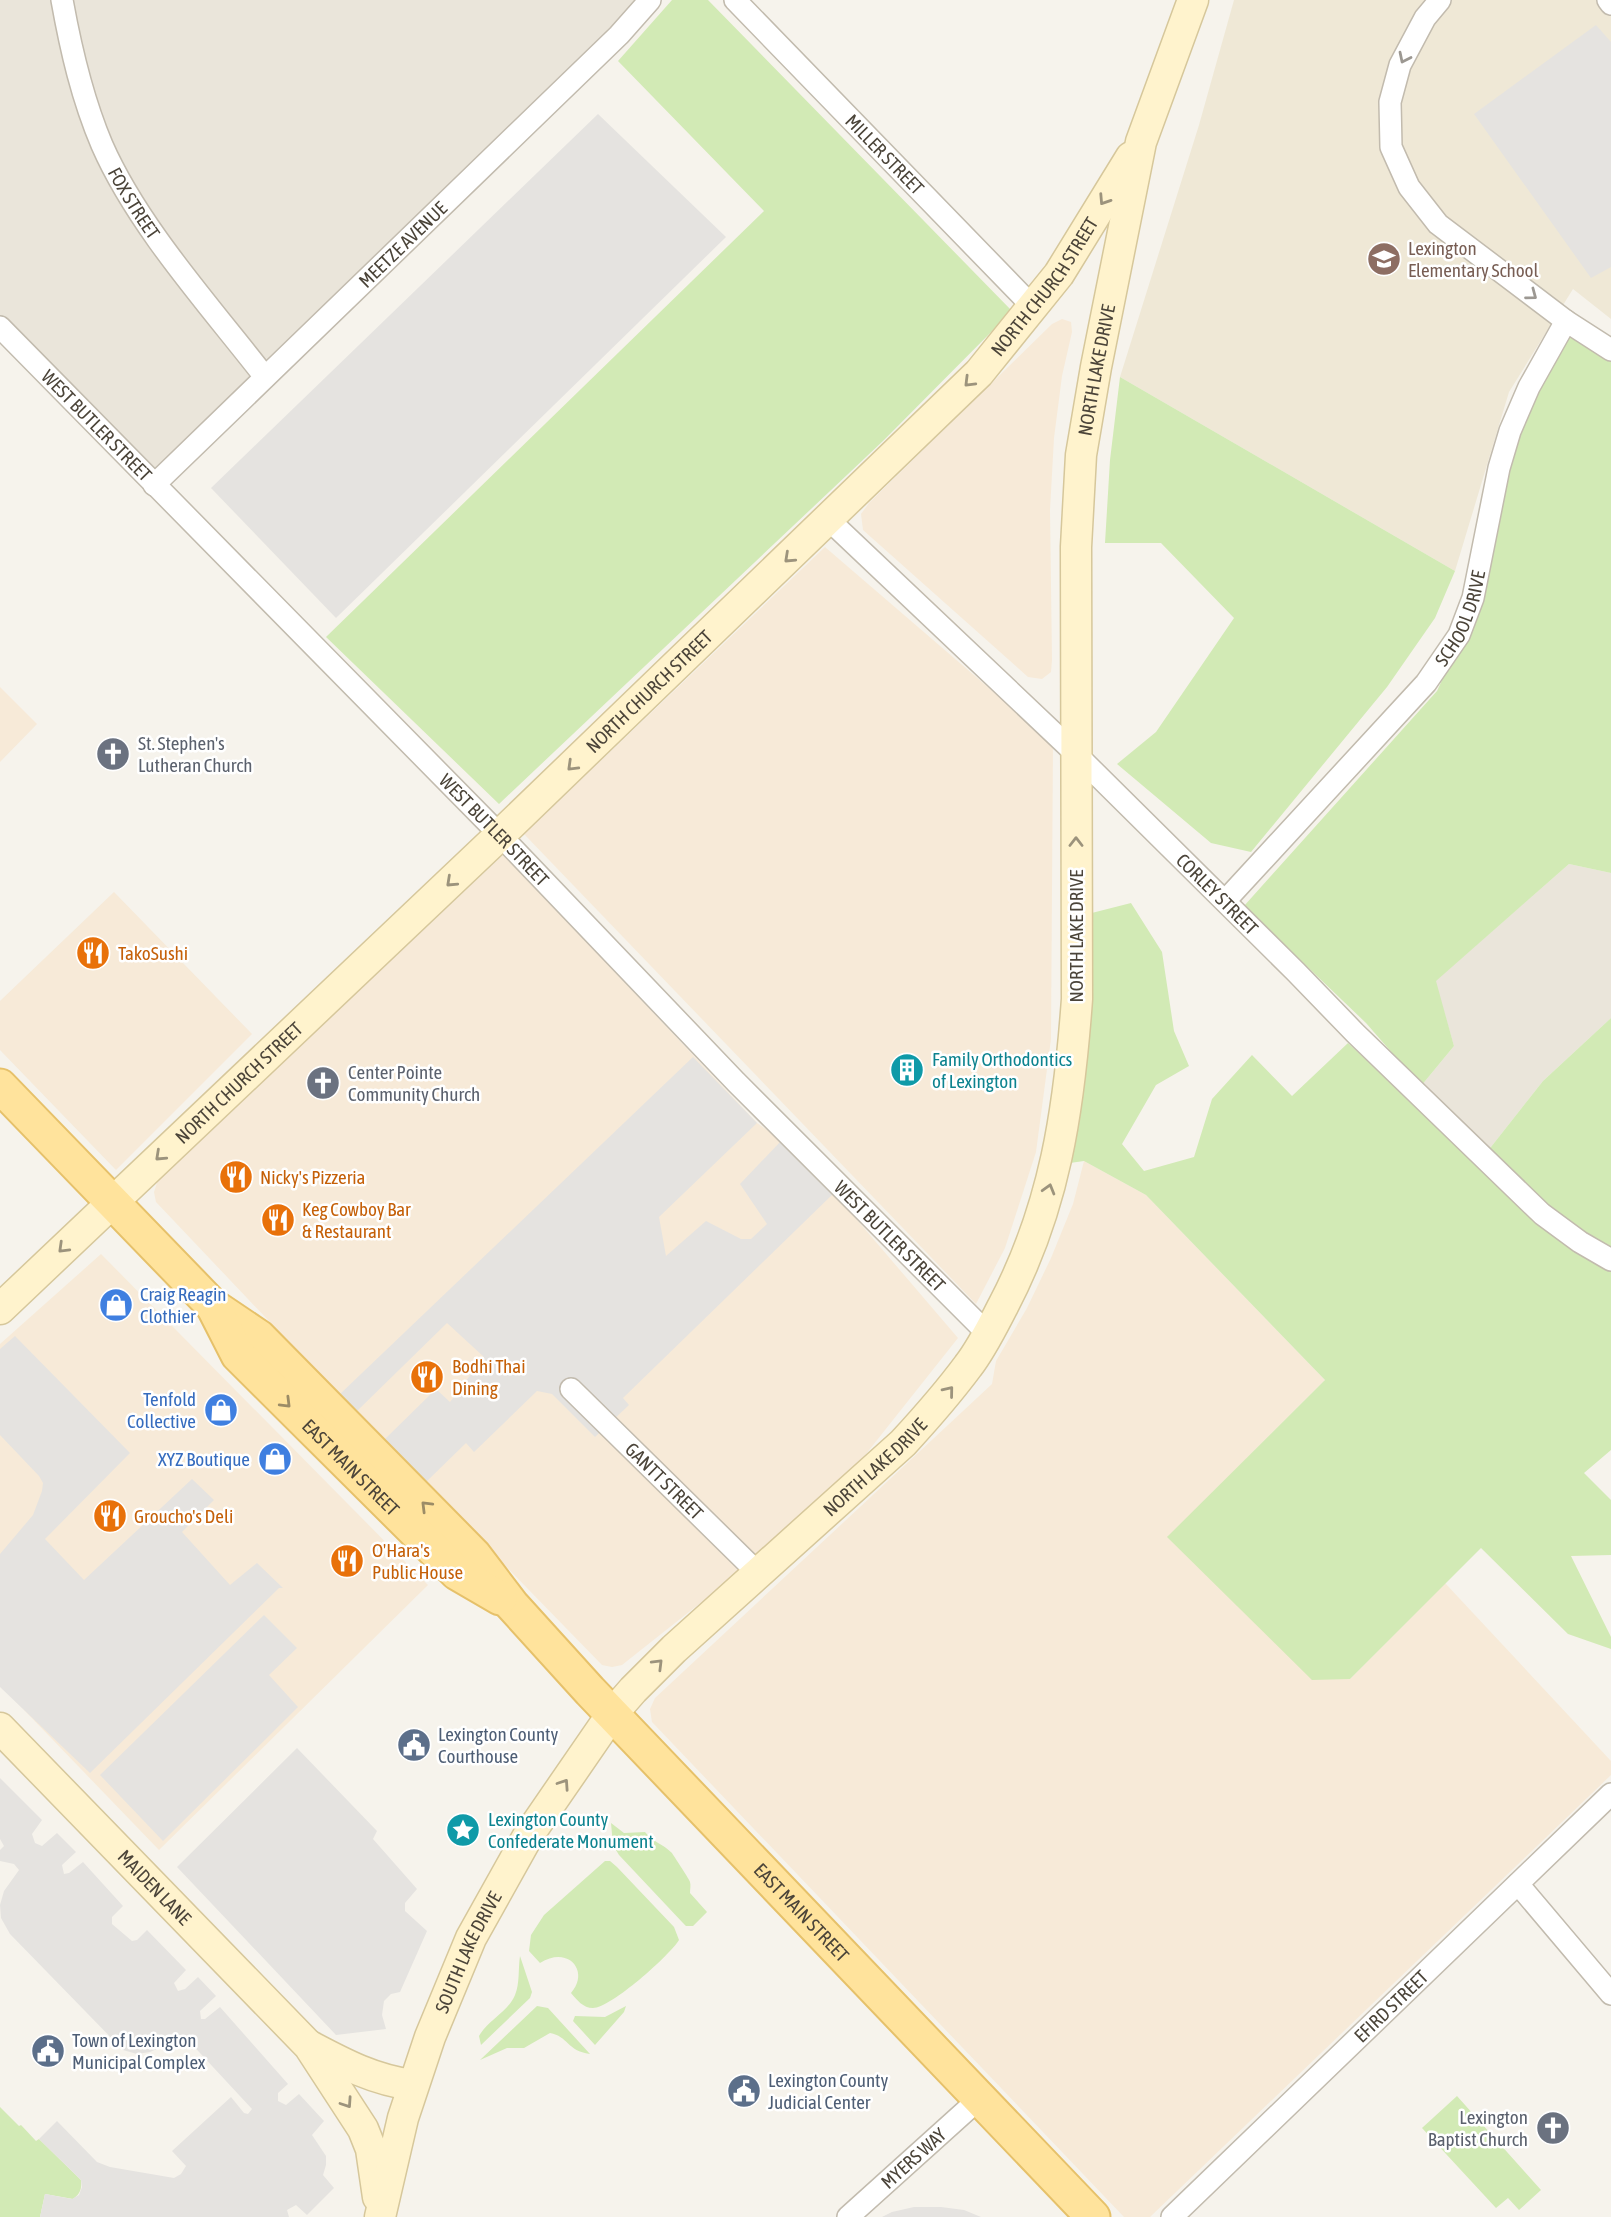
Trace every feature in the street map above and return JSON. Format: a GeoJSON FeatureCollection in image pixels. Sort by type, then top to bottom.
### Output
{"type":"FeatureCollection","features":[{"type":"Feature","properties":{"kind":"main road","name":"NORTH LAKE DRIVE"},"geometry":{"type":"LineString","coordinates":[[612,1714],[674,1649],[902,1443],[953,1386],[988,1335],[1020,1274],[1037,1231],[1056,1166],[1065,1121],[1077,999],[1076,547],[1081,455],[1141,142],[1192,0]]}},
{"type":"Feature","properties":{"kind":"main road","name":"NORTH CHURCH STREET"},"geometry":{"type":"LineString","coordinates":[[0,1309],[500,835],[979,373],[1059,274],[1141,142]]}},
{"type":"Feature","properties":{"kind":"main road","name":"EAST MAIN STREET"},"geometry":{"type":"LineString","coordinates":[[0,1086],[213,1306],[238,1355],[457,1573],[512,1605],[612,1714],[1093,2217]]}},
{"type":"Feature","properties":{"kind":"main road","name":"SOUTH LAKE DRIVE"},"geometry":{"type":"LineString","coordinates":[[380,2217],[413,2085],[471,1938],[527,1836],[612,1714]]}},
{"type":"Feature","properties":{"kind":"main road","name":"MAIDEN LANE"},"geometry":{"type":"LineString","coordinates":[[0,1728],[309,2046],[363,2129],[371,2148],[380,2217]]}},
{"type":"Feature","properties":{"kind":"main road","name":"MAIDEN LANE"},"geometry":{"type":"LineString","coordinates":[[309,2046],[357,2071],[390,2082],[413,2085]]}},
{"type":"Feature","properties":{"kind":"street","name":"FOX STREET"},"geometry":{"type":"LineString","coordinates":[[62,0],[73,59],[86,103],[123,187],[148,226],[265,377]]}},
{"type":"Feature","properties":{"kind":"street","name":"MEETZE AVENUE"},"geometry":{"type":"LineString","coordinates":[[154,485],[619,35],[650,0]]}},
{"type":"Feature","properties":{"kind":"street","name":"MILLER STREET"},"geometry":{"type":"LineString","coordinates":[[735,0],[1034,308]]}},
{"type":"Feature","properties":{"kind":"street"},"geometry":{"type":"LineString","coordinates":[[1440,0],[1425,18],[1400,65],[1390,102],[1391,147],[1409,187],[1438,224],[1566,321],[1611,350]]}},
{"type":"Feature","properties":{"kind":"street","name":"SCHOOL DRIVE"},"geometry":{"type":"LineString","coordinates":[[1225,901],[1426,683],[1460,635],[1473,598],[1499,468],[1510,431],[1529,387],[1566,321]]}},
{"type":"Feature","properties":{"kind":"street","name":"WEST BUTLER STREET"},"geometry":{"type":"LineString","coordinates":[[0,327],[500,835],[736,1082],[988,1335]]}},
{"type":"Feature","properties":{"kind":"street","name":"CORLEY STREET"},"geometry":{"type":"LineString","coordinates":[[829,520],[1076,754],[1372,1050],[1542,1214],[1580,1242],[1611,1260]]}},
{"type":"Feature","properties":{"kind":"street","name":"GANTT STREET"},"geometry":{"type":"LineString","coordinates":[[571,1389],[758,1573]]}},
{"type":"Feature","properties":{"kind":"street","name":"EFIRD STREET"},"geometry":{"type":"LineString","coordinates":[[1172,2217],[1611,1794]]}},
{"type":"Feature","properties":{"kind":"street"},"geometry":{"type":"LineString","coordinates":[[1518,1884],[1611,1994]]}},
{"type":"Feature","properties":{"kind":"street","name":"MYERS WAY"},"geometry":{"type":"LineString","coordinates":[[848,2217],[979,2099]]}},
{"type":"Feature","properties":{"kind":"shaded area"},"geometry":{"type":"Polygon","coordinates":[[[0,0],[650,0],[150,481],[0,327],[0,0]]]}},
{"type":"Feature","properties":{"kind":"shaded area","name":"Lexington Elementary School"},"geometry":{"type":"Polygon","coordinates":[[[1234,0],[1611,0],[1611,319],[1573,289],[1509,392],[1455,571],[1120,377],[1199,125],[1234,0]]]}},
{"type":"Feature","properties":{"kind":"shaded area"},"geometry":{"type":"Polygon","coordinates":[[[1596,25],[1611,42],[1611,267],[1591,278],[1474,114],[1596,25]]]}},
{"type":"Feature","properties":{"kind":"shaded area"},"geometry":{"type":"Polygon","coordinates":[[[598,114],[726,237],[336,618],[211,488],[598,114]]]}},
{"type":"Feature","properties":{"kind":"shaded area"},"geometry":{"type":"Polygon","coordinates":[[[1062,319],[1071,322],[1072,332],[1062,376],[1054,438],[1050,510],[1052,660],[1051,672],[1042,679],[1028,677],[863,530],[861,514],[869,503],[1052,324],[1062,319]]]}},
{"type":"Feature","properties":{"kind":"shaded area"},"geometry":{"type":"Polygon","coordinates":[[[825,547],[1053,743],[1051,1039],[1036,1152],[1005,1248],[976,1304],[524,834],[825,547]]]}},
{"type":"Feature","properties":{"kind":"shaded area"},"geometry":{"type":"Polygon","coordinates":[[[0,687],[37,724],[0,762],[0,687]]]}},
{"type":"Feature","properties":{"kind":"shaded area"},"geometry":{"type":"Polygon","coordinates":[[[504,854],[757,1123],[782,1140],[834,1193],[958,1338],[866,1454],[766,1551],[622,1665],[612,1667],[602,1665],[339,1395],[156,1202],[154,1192],[158,1180],[504,854]]]}},
{"type":"Feature","properties":{"kind":"shaded area"},"geometry":{"type":"Polygon","coordinates":[[[1569,864],[1611,873],[1611,1018],[1543,1081],[1487,1152],[1421,1086],[1454,1046],[1435,981],[1569,864]]]}},
{"type":"Feature","properties":{"kind":"shaded area"},"geometry":{"type":"Polygon","coordinates":[[[114,892],[252,1034],[116,1170],[0,1050],[0,1001],[114,892]]]}},
{"type":"Feature","properties":{"kind":"shaded area"},"geometry":{"type":"Polygon","coordinates":[[[693,1057],[757,1123],[659,1217],[666,1256],[706,1221],[741,1239],[751,1239],[767,1224],[740,1184],[782,1140],[834,1193],[623,1398],[629,1405],[595,1437],[552,1394],[537,1391],[474,1452],[466,1443],[426,1482],[385,1439],[436,1389],[450,1402],[484,1357],[447,1323],[356,1412],[339,1395],[693,1057]]]}},
{"type":"Feature","properties":{"kind":"shaded area"},"geometry":{"type":"Polygon","coordinates":[[[1084,1161],[1146,1195],[1325,1380],[1168,1537],[1350,1679],[1445,1583],[1611,1761],[1611,1775],[1150,2217],[1124,2217],[652,1722],[650,1709],[655,1698],[992,1384],[996,1361],[1027,1308],[1051,1258],[1073,1204],[1084,1161]]]}},
{"type":"Feature","properties":{"kind":"shaded area"},"geometry":{"type":"Polygon","coordinates":[[[101,1254],[428,1585],[159,1850],[0,1685],[0,1344],[101,1254]]]}},
{"type":"Feature","properties":{"kind":"shaded area"},"geometry":{"type":"Polygon","coordinates":[[[15,1336],[130,1453],[45,1539],[84,1580],[192,1479],[214,1500],[182,1532],[230,1585],[257,1563],[283,1588],[279,1588],[90,1773],[0,1687],[0,1554],[33,1515],[43,1483],[0,1435],[0,1349],[15,1336]]]}},
{"type":"Feature","properties":{"kind":"shaded area"},"geometry":{"type":"Polygon","coordinates":[[[264,1615],[297,1648],[269,1675],[298,1707],[163,1841],[100,1775],[264,1615]]]}},
{"type":"Feature","properties":{"kind":"shaded area"},"geometry":{"type":"Polygon","coordinates":[[[297,1748],[377,1831],[373,1839],[417,1889],[405,1903],[405,1911],[427,1931],[400,1992],[391,1994],[384,2001],[382,2015],[386,2029],[336,2035],[177,1867],[297,1748]]]}},
{"type":"Feature","properties":{"kind":"shaded area"},"geometry":{"type":"Polygon","coordinates":[[[0,1778],[42,1820],[32,1834],[35,1843],[42,1846],[57,1833],[76,1852],[62,1865],[64,1874],[83,1862],[123,1906],[112,1917],[112,1924],[132,1941],[137,1940],[147,1930],[186,1970],[174,1983],[178,1991],[185,1989],[198,1977],[216,1996],[200,2011],[201,2019],[205,2019],[220,2007],[288,2084],[278,2093],[278,2101],[286,2105],[299,2094],[324,2121],[312,2135],[326,2156],[323,2175],[334,2188],[307,2215],[296,2205],[287,2210],[289,2217],[40,2217],[45,2194],[72,2199],[79,2195],[82,2187],[81,2180],[39,2139],[57,2121],[97,2162],[110,2167],[174,2178],[181,2174],[186,2166],[172,2151],[231,2097],[244,2113],[248,2114],[252,2109],[187,2039],[175,2034],[150,2052],[137,2054],[123,2050],[10,1934],[1,1918],[0,1905],[4,1891],[19,1870],[14,1864],[0,1861],[0,1850],[4,1846],[0,1839],[0,1778]]]}},
{"type":"Feature","properties":{"kind":"shaded area"},"geometry":{"type":"Polygon","coordinates":[[[914,2207],[964,2210],[981,2217],[882,2217],[914,2207]]]}},
{"type":"Feature","properties":{"kind":"green space"},"geometry":{"type":"Polygon","coordinates":[[[672,0],[708,0],[1012,311],[884,440],[499,804],[326,637],[764,211],[618,61],[672,0]]]}},
{"type":"Feature","properties":{"kind":"green space"},"geometry":{"type":"Polygon","coordinates":[[[1574,325],[1611,361],[1611,873],[1569,864],[1436,981],[1454,1046],[1421,1086],[1366,1023],[1244,906],[1437,691],[1450,663],[1505,471],[1537,388],[1574,325]]]}},
{"type":"Feature","properties":{"kind":"green space"},"geometry":{"type":"Polygon","coordinates":[[[1120,377],[1455,571],[1435,618],[1387,687],[1251,852],[1211,843],[1117,764],[1156,732],[1234,618],[1161,543],[1105,543],[1110,460],[1120,377]]]}},
{"type":"Feature","properties":{"kind":"green space"},"geometry":{"type":"Polygon","coordinates":[[[1131,903],[1162,952],[1174,1031],[1189,1066],[1156,1085],[1122,1144],[1144,1171],[1194,1157],[1212,1099],[1252,1055],[1292,1096],[1348,1043],[1408,1098],[1611,1265],[1611,1450],[1584,1473],[1611,1500],[1611,1555],[1571,1556],[1611,1637],[1611,1649],[1568,1634],[1481,1548],[1350,1679],[1312,1680],[1167,1537],[1325,1380],[1146,1195],[1084,1161],[1056,1165],[1076,917],[1131,903]]]}},
{"type":"Feature","properties":{"kind":"green space"},"geometry":{"type":"Polygon","coordinates":[[[1611,1018],[1611,1255],[1583,1239],[1487,1152],[1543,1081],[1611,1018]]]}},
{"type":"Feature","properties":{"kind":"green space"},"geometry":{"type":"Polygon","coordinates":[[[611,1823],[624,1833],[645,1832],[672,1853],[689,1880],[690,1893],[707,1912],[693,1926],[686,1926],[619,1855],[613,1845],[611,1823]]]}},
{"type":"Feature","properties":{"kind":"green space"},"geometry":{"type":"Polygon","coordinates":[[[605,1861],[610,1861],[617,1867],[674,1927],[679,1940],[653,1968],[626,1990],[601,2006],[589,2008],[571,1993],[578,1977],[574,1963],[560,1957],[540,1963],[529,1951],[531,1935],[544,1915],[605,1861]]]}},
{"type":"Feature","properties":{"kind":"green space"},"geometry":{"type":"Polygon","coordinates":[[[520,1956],[532,1992],[530,1998],[481,2045],[479,2036],[483,2030],[508,2006],[515,1995],[520,1956]]]}},
{"type":"Feature","properties":{"kind":"green space"},"geometry":{"type":"Polygon","coordinates":[[[537,2006],[548,2008],[590,2054],[577,2050],[561,2037],[550,2033],[524,2048],[507,2048],[480,2060],[537,2006]]]}},
{"type":"Feature","properties":{"kind":"green space"},"geometry":{"type":"Polygon","coordinates":[[[626,2006],[624,2012],[595,2045],[573,2021],[575,2016],[605,2017],[626,2006]]]}},
{"type":"Feature","properties":{"kind":"green space"},"geometry":{"type":"Polygon","coordinates":[[[1457,2096],[1541,2190],[1519,2210],[1508,2198],[1496,2208],[1422,2128],[1457,2096]]]}},
{"type":"Feature","properties":{"kind":"green space"},"geometry":{"type":"Polygon","coordinates":[[[0,2107],[36,2141],[39,2139],[81,2180],[80,2191],[73,2199],[45,2194],[40,2217],[0,2217],[0,2107]]]}},
{"type":"Feature","properties":{"kind":"place","name":"Lexington Elementary School"},"geometry":{"type":"Point","coordinates":[1384,259]}},
{"type":"Feature","properties":{"kind":"place","name":"St. Stephen's Lutheran Church"},"geometry":{"type":"Point","coordinates":[113,754]}},
{"type":"Feature","properties":{"kind":"place","name":"TakoSushi"},"geometry":{"type":"Point","coordinates":[93,953]}},
{"type":"Feature","properties":{"kind":"place","name":"Family Orthodontics of Lexington"},"geometry":{"type":"Point","coordinates":[907,1070]}},
{"type":"Feature","properties":{"kind":"place","name":"Center Pointe Community Church"},"geometry":{"type":"Point","coordinates":[323,1083]}},
{"type":"Feature","properties":{"kind":"place","name":"Nicky's Pizzeria"},"geometry":{"type":"Point","coordinates":[236,1177]}},
{"type":"Feature","properties":{"kind":"place","name":"Keg Cowboy Bar & Restaurant"},"geometry":{"type":"Point","coordinates":[278,1220]}},
{"type":"Feature","properties":{"kind":"place","name":"Craig Reagin Clothier"},"geometry":{"type":"Point","coordinates":[116,1305]}},
{"type":"Feature","properties":{"kind":"place","name":"Bodhi Thai Dining"},"geometry":{"type":"Point","coordinates":[427,1377]}},
{"type":"Feature","properties":{"kind":"place","name":"Tenfold Collective"},"geometry":{"type":"Point","coordinates":[221,1410]}},
{"type":"Feature","properties":{"kind":"place","name":"XYZ Boutique"},"geometry":{"type":"Point","coordinates":[275,1459]}},
{"type":"Feature","properties":{"kind":"place","name":"Groucho's Deli"},"geometry":{"type":"Point","coordinates":[110,1516]}},
{"type":"Feature","properties":{"kind":"place","name":"O'Hara's Public House"},"geometry":{"type":"Point","coordinates":[347,1561]}},
{"type":"Feature","properties":{"kind":"place","name":"Lexington County Courthouse"},"geometry":{"type":"Point","coordinates":[414,1745]}},
{"type":"Feature","properties":{"kind":"place","name":"Lexington County Confederate Monument"},"geometry":{"type":"Point","coordinates":[463,1830]}},
{"type":"Feature","properties":{"kind":"place","name":"Town of Lexington Municipal Complex"},"geometry":{"type":"Point","coordinates":[48,2051]}},
{"type":"Feature","properties":{"kind":"place","name":"Lexington County Judicial Center"},"geometry":{"type":"Point","coordinates":[744,2091]}},
{"type":"Feature","properties":{"kind":"place","name":"Lexington Baptist Church"},"geometry":{"type":"Point","coordinates":[1553,2128]}}]}
